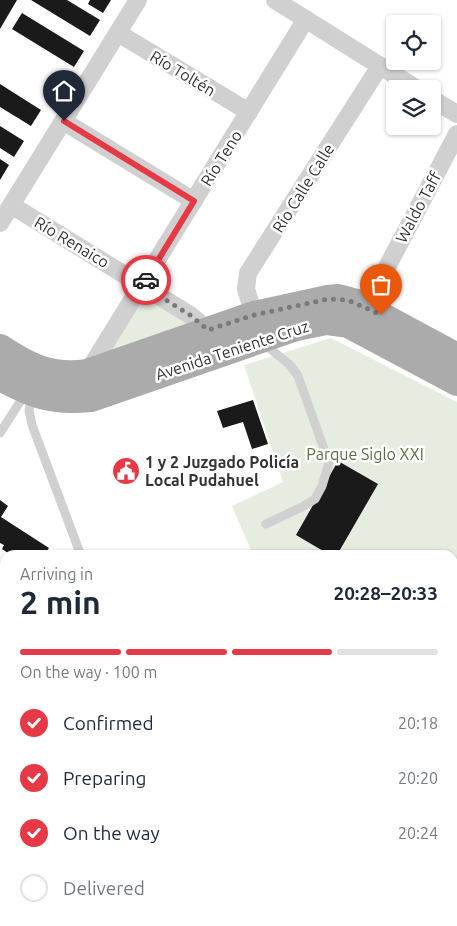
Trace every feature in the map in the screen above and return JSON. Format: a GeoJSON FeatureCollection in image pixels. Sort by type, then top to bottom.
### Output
{"type":"FeatureCollection","features":[{"type":"Feature","properties":{"kind":"main road","name":"Avenida Teniente Cruz"},"geometry":{"type":"LineString","coordinates":[[0,348],[47,373],[65,375],[134,370],[256,327],[328,299],[348,300],[366,307],[457,357]]}},
{"type":"Feature","properties":{"kind":"main road","name":"Avenida Teniente Cruz"},"geometry":{"type":"LineString","coordinates":[[0,377],[30,393],[59,399],[91,398],[134,370],[208,330],[296,327],[326,321],[348,324],[457,382]]}},
{"type":"Feature","properties":{"kind":"street"},"geometry":{"type":"LineString","coordinates":[[0,223],[138,0]]}},
{"type":"Feature","properties":{"kind":"street"},"geometry":{"type":"LineString","coordinates":[[275,0],[403,80]]}},
{"type":"Feature","properties":{"kind":"street","name":"Río Teno"},"geometry":{"type":"LineString","coordinates":[[87,373],[306,19]]}},
{"type":"Feature","properties":{"kind":"street","name":"Río Toltén"},"geometry":{"type":"LineString","coordinates":[[118,33],[249,112]]}},
{"type":"Feature","properties":{"kind":"street","name":"Río Calle Calle"},"geometry":{"type":"LineString","coordinates":[[256,327],[246,289],[248,273],[380,66]]}},
{"type":"Feature","properties":{"kind":"street"},"geometry":{"type":"LineString","coordinates":[[441,104],[457,114]]}},
{"type":"Feature","properties":{"kind":"street"},"geometry":{"type":"LineString","coordinates":[[64,121],[194,201]]}},
{"type":"Feature","properties":{"kind":"street","name":"Waldo Taff"},"geometry":{"type":"LineString","coordinates":[[366,307],[457,134]]}},
{"type":"Feature","properties":{"kind":"street","name":"Río Renaico"},"geometry":{"type":"LineString","coordinates":[[11,205],[190,315],[208,330]]}},
{"type":"Feature","properties":{"kind":"lane"},"geometry":{"type":"LineString","coordinates":[[256,327],[298,376],[329,463],[322,486],[315,499],[266,524]]}},
{"type":"Feature","properties":{"kind":"lane"},"geometry":{"type":"LineString","coordinates":[[0,433],[30,393]]}},
{"type":"Feature","properties":{"kind":"lane"},"geometry":{"type":"LineString","coordinates":[[30,393],[29,410],[32,425],[79,550]]}},
{"type":"Feature","properties":{"kind":"green space"},"geometry":{"type":"Polygon","coordinates":[[[144,291],[193,321],[105,358],[144,291]]]}},
{"type":"Feature","properties":{"kind":"green space","name":"Parque Siglo XXI"},"geometry":{"type":"Polygon","coordinates":[[[331,338],[457,402],[457,550],[251,550],[232,506],[283,482],[244,365],[331,338]]]}},
{"type":"Feature","properties":{"kind":"building"},"geometry":{"type":"Polygon","coordinates":[[[0,0],[17,0],[0,29],[0,0]]]}},
{"type":"Feature","properties":{"kind":"building"},"geometry":{"type":"Polygon","coordinates":[[[31,0],[67,0],[100,20],[90,36],[31,0]]]}},
{"type":"Feature","properties":{"kind":"building"},"geometry":{"type":"Polygon","coordinates":[[[90,0],[111,0],[103,13],[88,4],[90,0]]]}},
{"type":"Feature","properties":{"kind":"building"},"geometry":{"type":"Polygon","coordinates":[[[22,13],[84,51],[74,67],[12,29],[22,13]]]}},
{"type":"Feature","properties":{"kind":"building"},"geometry":{"type":"Polygon","coordinates":[[[0,84],[41,110],[31,126],[0,107],[0,84]]]}},
{"type":"Feature","properties":{"kind":"building"},"geometry":{"type":"Polygon","coordinates":[[[0,126],[24,141],[14,157],[0,148],[0,126]]]}},
{"type":"Feature","properties":{"kind":"building"},"geometry":{"type":"Polygon","coordinates":[[[0,159],[9,165],[0,180],[0,159]]]}},
{"type":"Feature","properties":{"kind":"building"},"geometry":{"type":"Polygon","coordinates":[[[253,400],[268,444],[252,449],[243,422],[223,428],[217,411],[253,400]]]}},
{"type":"Feature","properties":{"kind":"building"},"geometry":{"type":"Polygon","coordinates":[[[338,461],[378,484],[340,550],[322,550],[296,535],[338,461]]]}},
{"type":"Feature","properties":{"kind":"building"},"geometry":{"type":"Polygon","coordinates":[[[0,500],[8,506],[1,517],[49,548],[48,550],[4,550],[2,549],[4,545],[0,543],[0,500]]]}},
{"type":"Feature","properties":{"kind":"way so far"},"geometry":{"type":"LineString","coordinates":[[146,280],[142,285],[190,315],[208,330],[254,315],[317,300],[338,298],[357,303],[381,315]]}},
{"type":"Feature","properties":{"kind":"place","name":"1 y 2 Juzgado Policía Local Pudahuel"},"geometry":{"type":"Point","coordinates":[126,471]}},
{"type":"Feature","properties":{"kind":"route"},"geometry":{"type":"LineString","coordinates":[[64,121],[194,201],[146,280]]}}]}
